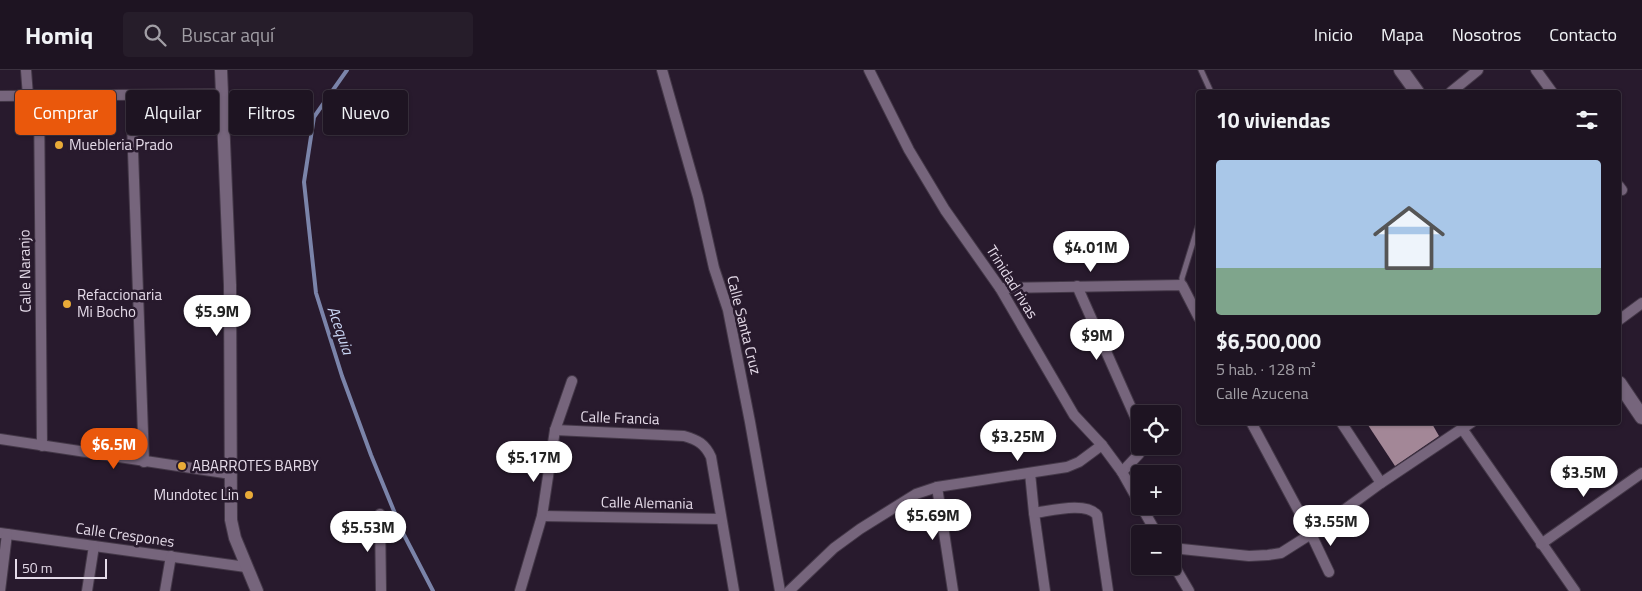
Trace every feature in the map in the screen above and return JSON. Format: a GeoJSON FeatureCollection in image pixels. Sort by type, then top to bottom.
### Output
{"type":"FeatureCollection","features":[{"type":"Feature","properties":{"kind":"main road"},"geometry":{"type":"LineString","coordinates":[[1401,70],[1416,90]]}},
{"type":"Feature","properties":{"kind":"main road"},"geometry":{"type":"LineString","coordinates":[[1621,386],[1642,417]]}},
{"type":"Feature","properties":{"kind":"street"},"geometry":{"type":"LineString","coordinates":[[26,70],[28,90]]}},
{"type":"Feature","properties":{"kind":"street"},"geometry":{"type":"LineString","coordinates":[[220,70],[230,285],[231,520],[235,538],[257,591]]}},
{"type":"Feature","properties":{"kind":"street","name":"Calle Santa Cruz"},"geometry":{"type":"LineString","coordinates":[[662,70],[698,197],[714,268],[728,310],[780,591]]}},
{"type":"Feature","properties":{"kind":"street","name":"Trinidad rivas"},"geometry":{"type":"LineString","coordinates":[[869,70],[910,150],[935,193],[1000,288],[1074,415],[1102,445],[1131,488]]}},
{"type":"Feature","properties":{"kind":"street"},"geometry":{"type":"LineString","coordinates":[[1453,90],[1478,70]]}},
{"type":"Feature","properties":{"kind":"street"},"geometry":{"type":"LineString","coordinates":[[1536,70],[1551,90]]}},
{"type":"Feature","properties":{"kind":"street"},"geometry":{"type":"LineString","coordinates":[[0,96],[15,96]]}},
{"type":"Feature","properties":{"kind":"street","name":"Calle Naranjo"},"geometry":{"type":"LineString","coordinates":[[39,135],[42,446]]}},
{"type":"Feature","properties":{"kind":"street"},"geometry":{"type":"LineString","coordinates":[[132,135],[144,462]]}},
{"type":"Feature","properties":{"kind":"street"},"geometry":{"type":"LineString","coordinates":[[1000,288],[1182,285],[1196,312]]}},
{"type":"Feature","properties":{"kind":"street"},"geometry":{"type":"LineString","coordinates":[[1077,286],[1131,408]]}},
{"type":"Feature","properties":{"kind":"street"},"geometry":{"type":"LineString","coordinates":[[1621,319],[1642,303]]}},
{"type":"Feature","properties":{"kind":"street"},"geometry":{"type":"LineString","coordinates":[[520,591],[542,516],[556,430],[572,381]]}},
{"type":"Feature","properties":{"kind":"street"},"geometry":{"type":"LineString","coordinates":[[1253,425],[1311,534],[1329,572]]}},
{"type":"Feature","properties":{"kind":"street"},"geometry":{"type":"LineString","coordinates":[[1343,425],[1381,484]]}},
{"type":"Feature","properties":{"kind":"street"},"geometry":{"type":"LineString","coordinates":[[1181,549],[1249,556],[1268,556],[1281,553],[1468,425]]}},
{"type":"Feature","properties":{"kind":"street","name":"Calle Francia"},"geometry":{"type":"LineString","coordinates":[[556,430],[684,436],[698,440],[711,457],[721,519]]}},
{"type":"Feature","properties":{"kind":"street"},"geometry":{"type":"LineString","coordinates":[[1462,430],[1575,591]]}},
{"type":"Feature","properties":{"kind":"street"},"geometry":{"type":"LineString","coordinates":[[0,439],[231,474]]}},
{"type":"Feature","properties":{"kind":"street"},"geometry":{"type":"LineString","coordinates":[[790,591],[818,562],[860,529],[916,494],[937,487],[1067,467],[1079,462],[1102,445]]}},
{"type":"Feature","properties":{"kind":"street"},"geometry":{"type":"LineString","coordinates":[[1122,472],[1138,455]]}},
{"type":"Feature","properties":{"kind":"street"},"geometry":{"type":"LineString","coordinates":[[1030,473],[1045,591]]}},
{"type":"Feature","properties":{"kind":"street"},"geometry":{"type":"LineString","coordinates":[[1541,544],[1642,473]]}},
{"type":"Feature","properties":{"kind":"street"},"geometry":{"type":"LineString","coordinates":[[937,487],[953,591]]}},
{"type":"Feature","properties":{"kind":"street"},"geometry":{"type":"LineString","coordinates":[[1034,513],[1079,507],[1089,508],[1097,515],[1108,591]]}},
{"type":"Feature","properties":{"kind":"street"},"geometry":{"type":"LineString","coordinates":[[380,514],[380,591]]}},
{"type":"Feature","properties":{"kind":"street","name":"Calle Alemania"},"geometry":{"type":"LineString","coordinates":[[542,516],[721,519]]}},
{"type":"Feature","properties":{"kind":"street"},"geometry":{"type":"LineString","coordinates":[[721,519],[734,591]]}},
{"type":"Feature","properties":{"kind":"street"},"geometry":{"type":"LineString","coordinates":[[0,591],[4,533]]}},
{"type":"Feature","properties":{"kind":"street","name":"Calle Crespones"},"geometry":{"type":"LineString","coordinates":[[4,533],[246,568]]}},
{"type":"Feature","properties":{"kind":"street"},"geometry":{"type":"LineString","coordinates":[[87,591],[94,546]]}},
{"type":"Feature","properties":{"kind":"street"},"geometry":{"type":"LineString","coordinates":[[165,591],[171,556]]}},
{"type":"Feature","properties":{"kind":"street"},"geometry":{"type":"LineString","coordinates":[[1179,575],[1188,591]]}},
{"type":"Feature","properties":{"kind":"lane"},"geometry":{"type":"LineString","coordinates":[[1201,70],[1210,90]]}},
{"type":"Feature","properties":{"kind":"lane"},"geometry":{"type":"LineString","coordinates":[[1182,285],[1182,278],[1196,233]]}},
{"type":"Feature","properties":{"kind":"building"},"geometry":{"type":"Polygon","coordinates":[[[1368,425],[1433,425],[1439,436],[1395,466],[1368,425]]]}},
{"type":"Feature","properties":{"kind":"waterway","name":"Acequia"},"geometry":{"type":"LineString","coordinates":[[347,70],[314,117],[304,182],[316,293],[342,376],[371,455],[403,533],[433,591]]}},
{"type":"Feature","properties":{"kind":"place","name":"Muebleria Prado"},"geometry":{"type":"Point","coordinates":[59,145]}},
{"type":"Feature","properties":{"kind":"place","name":"Refaccionaria Mi Bocho"},"geometry":{"type":"Point","coordinates":[67,304]}},
{"type":"Feature","properties":{"kind":"place","name":"ABARROTES BARBY"},"geometry":{"type":"Point","coordinates":[182,466]}},
{"type":"Feature","properties":{"kind":"place","name":"Mundotec Lin"},"geometry":{"type":"Point","coordinates":[249,495]}}]}
